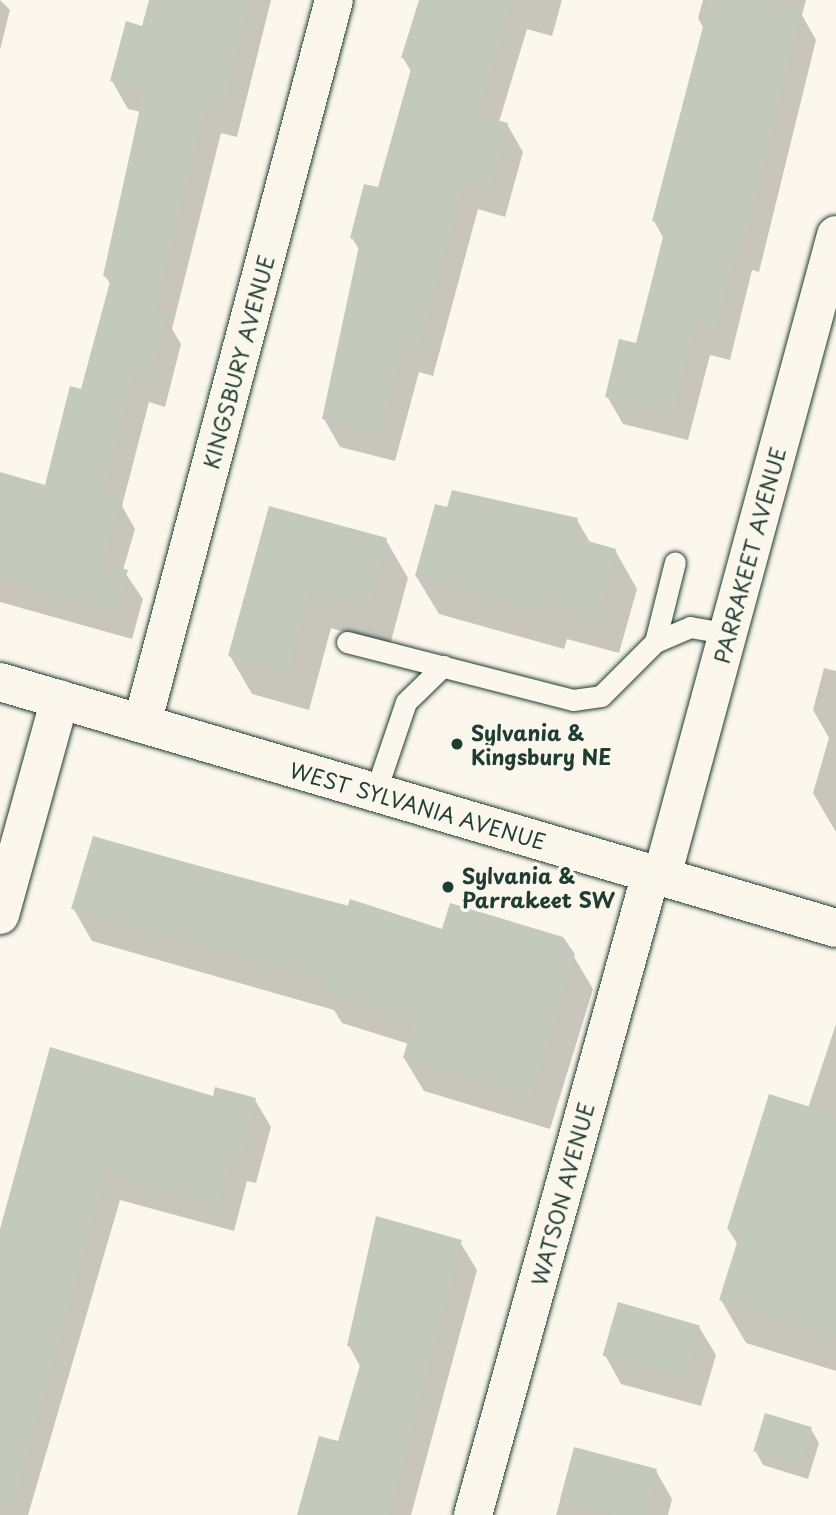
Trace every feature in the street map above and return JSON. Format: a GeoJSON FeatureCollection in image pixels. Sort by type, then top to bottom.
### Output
{"type":"FeatureCollection","features":[{"type":"Feature","properties":{"kind":"street","name":"KINGSBURY AVENUE"},"geometry":{"type":"LineString","coordinates":[[142,724],[334,0]]}},
{"type":"Feature","properties":{"kind":"street","name":"PARRAKEET AVENUE"},"geometry":{"type":"LineString","coordinates":[[657,874],[728,634],[836,235]]}},
{"type":"Feature","properties":{"kind":"street","name":"WEST SYLVANIA AVENUE"},"geometry":{"type":"LineString","coordinates":[[0,682],[836,928]]}},
{"type":"Feature","properties":{"kind":"street"},"geometry":{"type":"LineString","coordinates":[[0,915],[60,699]]}},
{"type":"Feature","properties":{"kind":"street","name":"WATSON AVENUE"},"geometry":{"type":"LineString","coordinates":[[473,1515],[657,874]]}},
{"type":"Feature","properties":{"kind":"lane"},"geometry":{"type":"LineString","coordinates":[[655,642],[676,562]]}},
{"type":"Feature","properties":{"kind":"lane"},"geometry":{"type":"LineString","coordinates":[[347,642],[573,700],[601,696],[655,642],[690,627],[728,634]]}},
{"type":"Feature","properties":{"kind":"lane"},"geometry":{"type":"LineString","coordinates":[[374,793],[406,702],[443,666]]}},
{"type":"Feature","properties":{"kind":"building"},"geometry":{"type":"Polygon","coordinates":[[[149,0],[248,0],[222,110],[205,106],[154,311],[166,314],[149,379],[133,375],[102,494],[120,500],[102,563],[128,570],[116,612],[0,579],[0,472],[45,485],[70,386],[81,389],[111,278],[103,276],[144,90],[110,81],[126,21],[142,26],[149,0]]]}},
{"type":"Feature","properties":{"kind":"building"},"geometry":{"type":"Polygon","coordinates":[[[419,0],[512,0],[477,114],[508,123],[490,189],[463,182],[418,349],[403,345],[379,434],[322,419],[360,241],[350,238],[364,184],[378,187],[413,62],[401,58],[419,0]]]}},
{"type":"Feature","properties":{"kind":"building"},"geometry":{"type":"Polygon","coordinates":[[[710,0],[766,0],[801,10],[743,245],[737,243],[714,333],[694,328],[672,413],[605,397],[619,339],[636,343],[666,225],[652,221],[710,0]]]}},
{"type":"Feature","properties":{"kind":"building"},"geometry":{"type":"Polygon","coordinates":[[[452,490],[578,518],[574,537],[616,549],[598,615],[545,601],[542,611],[415,576],[435,504],[447,507],[452,490]]]}},
{"type":"Feature","properties":{"kind":"building"},"geometry":{"type":"Polygon","coordinates":[[[269,506],[387,538],[368,607],[309,591],[287,673],[228,656],[269,506]]]}},
{"type":"Feature","properties":{"kind":"building"},"geometry":{"type":"Polygon","coordinates":[[[93,836],[347,908],[350,899],[442,929],[450,903],[563,937],[575,954],[531,1096],[403,1058],[414,1020],[321,990],[324,980],[71,909],[93,836]]]}},
{"type":"Feature","properties":{"kind":"building"},"geometry":{"type":"Polygon","coordinates":[[[50,1047],[213,1096],[215,1087],[256,1098],[241,1157],[232,1155],[218,1205],[105,1174],[11,1510],[0,1508],[0,1229],[50,1047]]]}},
{"type":"Feature","properties":{"kind":"building"},"geometry":{"type":"Polygon","coordinates":[[[769,1094],[836,1115],[836,1336],[719,1300],[740,1233],[727,1229],[769,1094]]]}},
{"type":"Feature","properties":{"kind":"building"},"geometry":{"type":"Polygon","coordinates":[[[376,1216],[462,1240],[388,1515],[297,1515],[319,1436],[338,1441],[364,1351],[347,1346],[376,1216]]]}},
{"type":"Feature","properties":{"kind":"building"},"geometry":{"type":"Polygon","coordinates":[[[618,1302],[700,1325],[684,1379],[603,1356],[618,1302]]]}},
{"type":"Feature","properties":{"kind":"building"},"geometry":{"type":"Polygon","coordinates":[[[765,1413],[812,1427],[800,1466],[753,1451],[765,1413]]]}},
{"type":"Feature","properties":{"kind":"building"},"geometry":{"type":"Polygon","coordinates":[[[574,1447],[657,1469],[645,1515],[615,1515],[560,1500],[574,1447]]]}},
{"type":"Feature","properties":{"kind":"place","name":"Sylvania & Kingsbury NE"},"geometry":{"type":"Point","coordinates":[457,744]}},
{"type":"Feature","properties":{"kind":"place","name":"Sylvania & Parrakeet SW"},"geometry":{"type":"Point","coordinates":[448,887]}}]}
